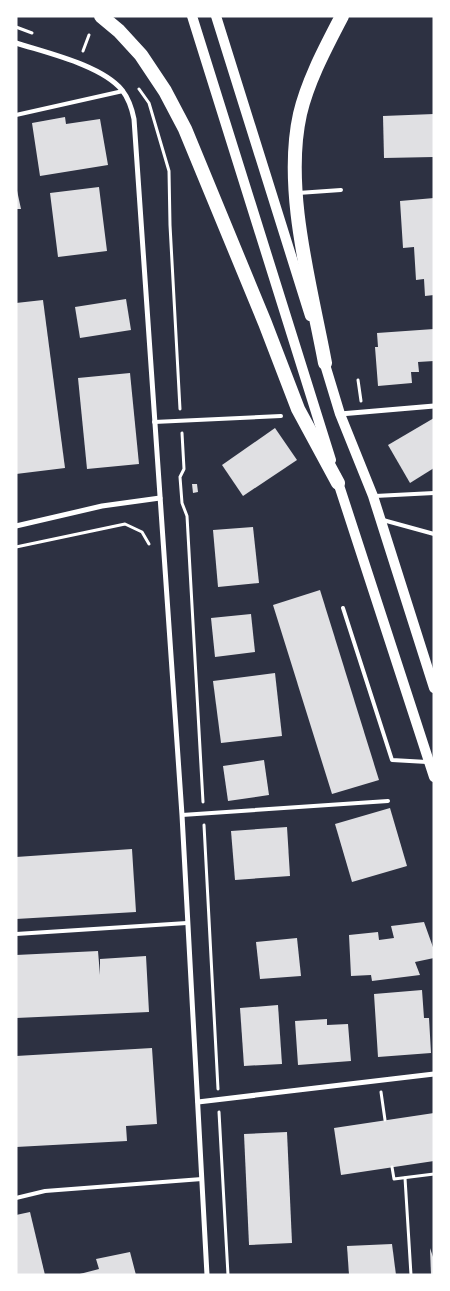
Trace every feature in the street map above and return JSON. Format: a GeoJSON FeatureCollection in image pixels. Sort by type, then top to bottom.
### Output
{"type":"FeatureCollection","features":[{"type":"Feature","properties":{"kind":"highway"},"geometry":{"type":"LineString","coordinates":[[101,16],[119,31],[141,55],[165,90],[185,129],[265,323],[298,409],[338,483]]}},
{"type":"Feature","properties":{"kind":"highway"},"geometry":{"type":"LineString","coordinates":[[325,363],[293,169],[300,113],[308,87],[342,16]]}},
{"type":"Feature","properties":{"kind":"main road"},"geometry":{"type":"LineString","coordinates":[[192,16],[338,483],[434,777]]}},
{"type":"Feature","properties":{"kind":"main road"},"geometry":{"type":"LineString","coordinates":[[216,16],[340,414],[372,496],[434,688]]}},
{"type":"Feature","properties":{"kind":"street"},"geometry":{"type":"LineString","coordinates":[[16,43],[110,78],[123,91],[130,104],[134,119],[182,816],[208,1275]]}},
{"type":"Feature","properties":{"kind":"street"},"geometry":{"type":"LineString","coordinates":[[340,414],[434,406]]}},
{"type":"Feature","properties":{"kind":"street"},"geometry":{"type":"LineString","coordinates":[[16,526],[102,506],[160,498]]}},
{"type":"Feature","properties":{"kind":"street"},"geometry":{"type":"LineString","coordinates":[[198,1102],[434,1074]]}},
{"type":"Feature","properties":{"kind":"lane"},"geometry":{"type":"LineString","coordinates":[[16,115],[123,91]]}},
{"type":"Feature","properties":{"kind":"lane"},"geometry":{"type":"LineString","coordinates":[[296,193],[341,190]]}},
{"type":"Feature","properties":{"kind":"lane"},"geometry":{"type":"LineString","coordinates":[[154,422],[281,416]]}},
{"type":"Feature","properties":{"kind":"lane"},"geometry":{"type":"LineString","coordinates":[[372,496],[434,493]]}},
{"type":"Feature","properties":{"kind":"lane"},"geometry":{"type":"LineString","coordinates":[[379,519],[434,534]]}},
{"type":"Feature","properties":{"kind":"lane"},"geometry":{"type":"LineString","coordinates":[[343,608],[392,760],[429,762]]}},
{"type":"Feature","properties":{"kind":"lane"},"geometry":{"type":"LineString","coordinates":[[182,816],[388,801]]}},
{"type":"Feature","properties":{"kind":"lane"},"geometry":{"type":"LineString","coordinates":[[16,934],[187,923]]}},
{"type":"Feature","properties":{"kind":"lane"},"geometry":{"type":"LineString","coordinates":[[16,1198],[45,1191],[202,1179]]}},
{"type":"Feature","properties":{"kind":"path"},"geometry":{"type":"LineString","coordinates":[[169,171],[170,225],[184,469],[180,477],[182,503],[186,516],[204,814],[228,1275]]}},
{"type":"Feature","properties":{"kind":"path"},"geometry":{"type":"LineString","coordinates":[[358,380],[362,411]]}},
{"type":"Feature","properties":{"kind":"path"},"geometry":{"type":"LineString","coordinates":[[16,547],[125,524],[142,532],[150,550]]}},
{"type":"Feature","properties":{"kind":"path"},"geometry":{"type":"LineString","coordinates":[[379,1082],[385,1120]]}},
{"type":"Feature","properties":{"kind":"path"},"geometry":{"type":"LineString","coordinates":[[392,1167],[394,1179],[434,1174]]}},
{"type":"Feature","properties":{"kind":"path"},"geometry":{"type":"LineString","coordinates":[[405,1178],[411,1275]]}},
{"type":"Feature","properties":{"kind":"building"},"geometry":{"type":"Polygon","coordinates":[[[434,114],[434,157],[384,158],[383,116],[434,114]]]}},
{"type":"Feature","properties":{"kind":"building"},"geometry":{"type":"Polygon","coordinates":[[[65,117],[66,124],[100,119],[108,165],[40,176],[32,123],[65,117]]]}},
{"type":"Feature","properties":{"kind":"building"},"geometry":{"type":"Polygon","coordinates":[[[16,186],[21,209],[16,209],[16,186]]]}},
{"type":"Feature","properties":{"kind":"building"},"geometry":{"type":"Polygon","coordinates":[[[99,187],[107,251],[58,257],[50,193],[99,187]]]}},
{"type":"Feature","properties":{"kind":"building"},"geometry":{"type":"Polygon","coordinates":[[[434,198],[434,295],[425,296],[424,279],[416,280],[414,247],[403,248],[400,201],[434,198]]]}},
{"type":"Feature","properties":{"kind":"building"},"geometry":{"type":"Polygon","coordinates":[[[126,299],[131,330],[80,338],[75,307],[126,299]]]}},
{"type":"Feature","properties":{"kind":"building"},"geometry":{"type":"Polygon","coordinates":[[[43,300],[65,468],[16,474],[16,303],[43,300]]]}},
{"type":"Feature","properties":{"kind":"building"},"geometry":{"type":"Polygon","coordinates":[[[434,329],[434,361],[418,362],[419,372],[411,372],[412,383],[378,386],[375,347],[378,347],[377,333],[434,329]]]}},
{"type":"Feature","properties":{"kind":"building"},"geometry":{"type":"Polygon","coordinates":[[[130,373],[139,464],[87,469],[78,378],[130,373]]]}},
{"type":"Feature","properties":{"kind":"building"},"geometry":{"type":"Polygon","coordinates":[[[434,418],[434,468],[410,483],[388,445],[434,418]]]}},
{"type":"Feature","properties":{"kind":"building"},"geometry":{"type":"Polygon","coordinates":[[[275,428],[297,460],[243,496],[222,465],[275,428]]]}},
{"type":"Feature","properties":{"kind":"building"},"geometry":{"type":"Polygon","coordinates":[[[192,484],[197,484],[198,492],[193,493],[192,484]]]}},
{"type":"Feature","properties":{"kind":"building"},"geometry":{"type":"Polygon","coordinates":[[[253,527],[259,583],[218,587],[213,530],[253,527]]]}},
{"type":"Feature","properties":{"kind":"building"},"geometry":{"type":"Polygon","coordinates":[[[320,590],[379,780],[332,794],[273,605],[320,590]]]}},
{"type":"Feature","properties":{"kind":"building"},"geometry":{"type":"Polygon","coordinates":[[[251,614],[255,652],[215,657],[211,618],[251,614]]]}},
{"type":"Feature","properties":{"kind":"building"},"geometry":{"type":"Polygon","coordinates":[[[275,673],[282,736],[221,743],[213,681],[275,673]]]}},
{"type":"Feature","properties":{"kind":"building"},"geometry":{"type":"Polygon","coordinates":[[[264,760],[269,795],[228,801],[223,766],[264,760]]]}},
{"type":"Feature","properties":{"kind":"building"},"geometry":{"type":"Polygon","coordinates":[[[390,808],[407,866],[352,882],[335,824],[390,808]]]}},
{"type":"Feature","properties":{"kind":"building"},"geometry":{"type":"Polygon","coordinates":[[[287,827],[290,876],[235,880],[231,831],[287,827]]]}},
{"type":"Feature","properties":{"kind":"building"},"geometry":{"type":"Polygon","coordinates":[[[132,849],[136,912],[16,919],[16,857],[132,849]]]}},
{"type":"Feature","properties":{"kind":"building"},"geometry":{"type":"Polygon","coordinates":[[[424,922],[434,950],[434,958],[415,962],[420,975],[372,981],[371,975],[351,976],[349,935],[378,932],[379,940],[394,938],[391,926],[424,922]]]}},
{"type":"Feature","properties":{"kind":"building"},"geometry":{"type":"Polygon","coordinates":[[[297,938],[301,976],[260,979],[256,942],[297,938]]]}},
{"type":"Feature","properties":{"kind":"building"},"geometry":{"type":"Polygon","coordinates":[[[98,951],[100,975],[100,959],[146,956],[149,1012],[16,1018],[16,955],[98,951]]]}},
{"type":"Feature","properties":{"kind":"building"},"geometry":{"type":"Polygon","coordinates":[[[422,990],[424,1018],[429,1018],[431,1053],[378,1057],[374,994],[422,990]]]}},
{"type":"Feature","properties":{"kind":"building"},"geometry":{"type":"Polygon","coordinates":[[[278,1005],[282,1064],[244,1066],[240,1008],[278,1005]]]}},
{"type":"Feature","properties":{"kind":"building"},"geometry":{"type":"Polygon","coordinates":[[[327,1019],[327,1025],[348,1024],[351,1061],[298,1065],[295,1021],[327,1019]]]}},
{"type":"Feature","properties":{"kind":"building"},"geometry":{"type":"Polygon","coordinates":[[[152,1048],[157,1124],[126,1126],[127,1141],[16,1147],[16,1056],[152,1048]]]}},
{"type":"Feature","properties":{"kind":"building"},"geometry":{"type":"Polygon","coordinates":[[[434,1113],[434,1161],[341,1175],[334,1128],[434,1113]]]}},
{"type":"Feature","properties":{"kind":"building"},"geometry":{"type":"Polygon","coordinates":[[[287,1132],[292,1243],[249,1245],[244,1134],[287,1132]]]}},
{"type":"Feature","properties":{"kind":"building"},"geometry":{"type":"Polygon","coordinates":[[[30,1212],[45,1275],[16,1275],[16,1215],[30,1212]]]}},
{"type":"Feature","properties":{"kind":"building"},"geometry":{"type":"Polygon","coordinates":[[[392,1244],[396,1275],[349,1275],[347,1246],[392,1244]]]}},
{"type":"Feature","properties":{"kind":"building"},"geometry":{"type":"Polygon","coordinates":[[[430,1248],[434,1260],[434,1275],[431,1275],[430,1248]]]}},
{"type":"Feature","properties":{"kind":"building"},"geometry":{"type":"Polygon","coordinates":[[[130,1252],[136,1275],[76,1275],[99,1269],[96,1259],[130,1252]]]}}]}
